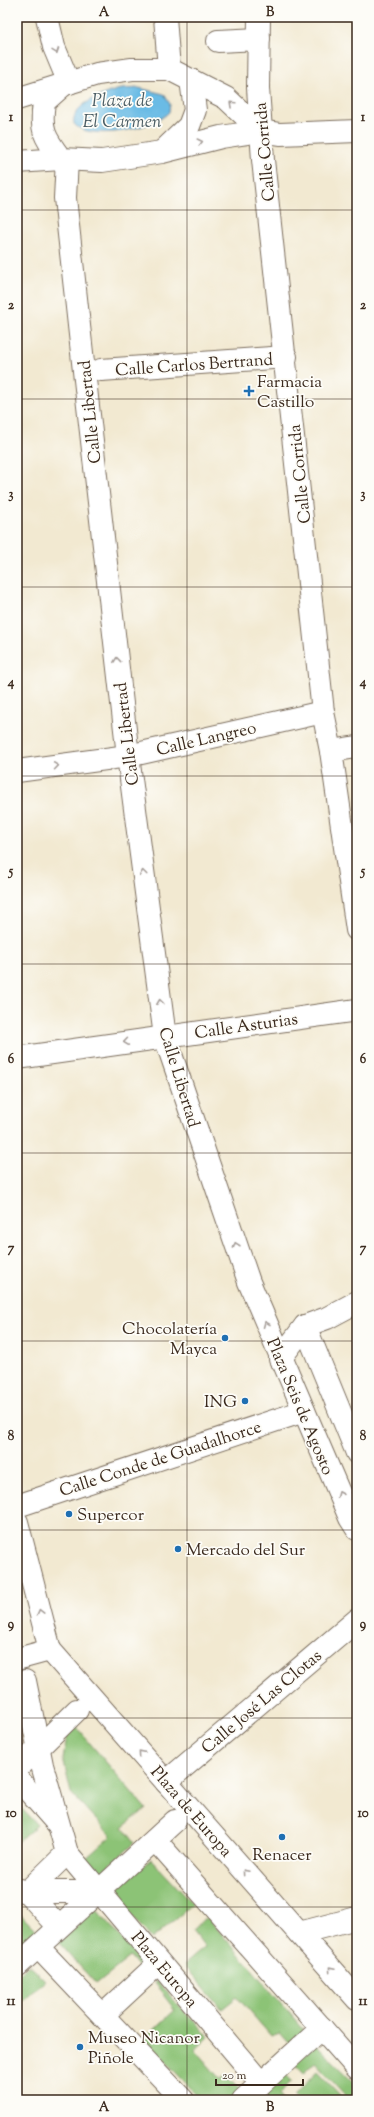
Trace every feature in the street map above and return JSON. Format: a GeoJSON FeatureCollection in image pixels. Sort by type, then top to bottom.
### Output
{"type":"FeatureCollection","features":[{"type":"Feature","properties":{"kind":"street"},"geometry":{"type":"LineString","coordinates":[[48,17],[54,47],[66,84]]}},
{"type":"Feature","properties":{"kind":"street"},"geometry":{"type":"LineString","coordinates":[[165,17],[169,69]]}},
{"type":"Feature","properties":{"kind":"street","name":"Calle Corrida"},"geometry":{"type":"LineString","coordinates":[[259,17],[258,88],[261,131],[323,712],[331,751],[357,930]]}},
{"type":"Feature","properties":{"kind":"street"},"geometry":{"type":"LineString","coordinates":[[218,41],[259,39]]}},
{"type":"Feature","properties":{"kind":"street"},"geometry":{"type":"LineString","coordinates":[[17,100],[97,74],[132,69],[169,69],[226,98],[261,131]]}},
{"type":"Feature","properties":{"kind":"street"},"geometry":{"type":"LineString","coordinates":[[162,152],[189,126],[195,110],[191,80]]}},
{"type":"Feature","properties":{"kind":"street"},"geometry":{"type":"LineString","coordinates":[[64,160],[48,142],[41,123],[44,102],[66,84]]}},
{"type":"Feature","properties":{"kind":"street"},"geometry":{"type":"LineString","coordinates":[[17,162],[64,160],[102,161],[162,152],[221,137],[261,131],[280,134],[357,131]]}},
{"type":"Feature","properties":{"kind":"street","name":"Calle Libertad"},"geometry":{"type":"LineString","coordinates":[[64,160],[65,198],[128,756],[165,1037],[255,1280]]}},
{"type":"Feature","properties":{"kind":"street","name":"Calle Carlos Bertrand"},"geometry":{"type":"LineString","coordinates":[[101,370],[286,357]]}},
{"type":"Feature","properties":{"kind":"street","name":"Calle Langreo"},"geometry":{"type":"LineString","coordinates":[[17,771],[128,756],[323,712]]}},
{"type":"Feature","properties":{"kind":"street"},"geometry":{"type":"LineString","coordinates":[[331,751],[357,747]]}},
{"type":"Feature","properties":{"kind":"street","name":"Calle Asturias"},"geometry":{"type":"LineString","coordinates":[[17,1058],[357,1010]]}},
{"type":"Feature","properties":{"kind":"street","name":"Plaza Seis de Agosto"},"geometry":{"type":"LineString","coordinates":[[255,1280],[280,1359],[350,1518],[357,1529]]}},
{"type":"Feature","properties":{"kind":"street"},"geometry":{"type":"LineString","coordinates":[[280,1359],[306,1326],[327,1318],[357,1302]]}},
{"type":"Feature","properties":{"kind":"street"},"geometry":{"type":"LineString","coordinates":[[306,1326],[357,1454]]}},
{"type":"Feature","properties":{"kind":"street","name":"Calle Conde de Guadalhorce"},"geometry":{"type":"LineString","coordinates":[[17,1506],[304,1411]]}},
{"type":"Feature","properties":{"kind":"street"},"geometry":{"type":"LineString","coordinates":[[17,1522],[50,1650],[17,1659]]}},
{"type":"Feature","properties":{"kind":"street","name":"Calle José Las Clotas"},"geometry":{"type":"LineString","coordinates":[[166,1782],[357,1620]]}},
{"type":"Feature","properties":{"kind":"street","name":"Plaza de Europa"},"geometry":{"type":"LineString","coordinates":[[50,1650],[357,1999]]}},
{"type":"Feature","properties":{"kind":"street","name":"Plaza Europa"},"geometry":{"type":"LineString","coordinates":[[25,1682],[39,1748],[67,1853],[159,1963],[253,2094]]}},
{"type":"Feature","properties":{"kind":"street"},"geometry":{"type":"LineString","coordinates":[[17,1769],[77,1710]]}},
{"type":"Feature","properties":{"kind":"street"},"geometry":{"type":"LineString","coordinates":[[17,1778],[60,1825]]}},
{"type":"Feature","properties":{"kind":"street","name":"Plaza de Europa"},"geometry":{"type":"LineString","coordinates":[[17,1966],[100,1892],[175,1822]]}},
{"type":"Feature","properties":{"kind":"street"},"geometry":{"type":"LineString","coordinates":[[155,1840],[357,2068]]}},
{"type":"Feature","properties":{"kind":"street"},"geometry":{"type":"LineString","coordinates":[[22,1891],[67,1853]]}},
{"type":"Feature","properties":{"kind":"street"},"geometry":{"type":"LineString","coordinates":[[59,1927],[67,1853]]}},
{"type":"Feature","properties":{"kind":"street"},"geometry":{"type":"LineString","coordinates":[[22,1891],[100,1892]]}},
{"type":"Feature","properties":{"kind":"street"},"geometry":{"type":"LineString","coordinates":[[22,1891],[59,1927]]}},
{"type":"Feature","properties":{"kind":"street"},"geometry":{"type":"LineString","coordinates":[[299,1933],[357,1918]]}},
{"type":"Feature","properties":{"kind":"street"},"geometry":{"type":"LineString","coordinates":[[38,1947],[183,2100]]}},
{"type":"Feature","properties":{"kind":"street"},"geometry":{"type":"LineString","coordinates":[[103,2015],[159,1963]]}},
{"type":"Feature","properties":{"kind":"street"},"geometry":{"type":"LineString","coordinates":[[253,2094],[322,2028]]}},
{"type":"Feature","properties":{"kind":"green space"},"geometry":{"type":"Polygon","coordinates":[[[77,1728],[146,1809],[123,1827],[135,1843],[98,1875],[84,1860],[111,1836],[71,1793],[63,1759],[67,1736],[77,1728]]]}},
{"type":"Feature","properties":{"kind":"green space"},"geometry":{"type":"Polygon","coordinates":[[[17,1804],[37,1825],[17,1843],[17,1804]]]}},
{"type":"Feature","properties":{"kind":"green space"},"geometry":{"type":"Polygon","coordinates":[[[151,1859],[193,1904],[152,1939],[112,1893],[151,1859]]]}},
{"type":"Feature","properties":{"kind":"green space"},"geometry":{"type":"Polygon","coordinates":[[[96,1909],[148,1969],[143,1973],[130,1957],[96,1984],[59,1943],[96,1909]]]}},
{"type":"Feature","properties":{"kind":"green space"},"geometry":{"type":"Polygon","coordinates":[[[17,1911],[39,1933],[17,1953],[17,1911]]]}},
{"type":"Feature","properties":{"kind":"green space"},"geometry":{"type":"Polygon","coordinates":[[[207,1917],[305,2031],[290,2044],[280,2033],[271,2036],[237,1997],[222,2009],[184,1965],[205,1947],[192,1930],[207,1917]]]}},
{"type":"Feature","properties":{"kind":"green space"},"geometry":{"type":"Polygon","coordinates":[[[29,1965],[45,1980],[17,2006],[17,1976],[29,1965]]]}},
{"type":"Feature","properties":{"kind":"green space"},"geometry":{"type":"Polygon","coordinates":[[[156,1981],[209,2037],[195,2050],[220,2079],[225,2075],[242,2092],[234,2100],[202,2100],[144,2039],[175,2010],[154,1983],[156,1981]]]}},
{"type":"Feature","properties":{"kind":"green space"},"geometry":{"type":"Polygon","coordinates":[[[316,2044],[357,2085],[357,2100],[350,2100],[315,2063],[304,2074],[295,2064],[316,2044]]]}},
{"type":"Feature","properties":{"kind":"green space"},"geometry":{"type":"Polygon","coordinates":[[[318,2072],[341,2096],[337,2100],[299,2100],[294,2095],[318,2072]]]}},
{"type":"Feature","properties":{"kind":"green space"},"geometry":{"type":"Polygon","coordinates":[[[284,2073],[292,2081],[279,2094],[284,2100],[269,2100],[262,2093],[284,2073]]]}},
{"type":"Feature","properties":{"kind":"water","name":"Plaza de El Carmen"},"geometry":{"type":"Polygon","coordinates":[[[139,88],[164,94],[170,104],[169,112],[150,124],[107,133],[93,132],[82,129],[74,124],[74,117],[77,111],[89,101],[117,90],[139,88]]]}},
{"type":"Feature","properties":{"kind":"place","name":"Farmacia Castillo"},"geometry":{"type":"Point","coordinates":[249,391]}},
{"type":"Feature","properties":{"kind":"place","name":"Chocolatería Mayca"},"geometry":{"type":"Point","coordinates":[225,1338]}},
{"type":"Feature","properties":{"kind":"place","name":"ING"},"geometry":{"type":"Point","coordinates":[245,1401]}},
{"type":"Feature","properties":{"kind":"place","name":"Supercor"},"geometry":{"type":"Point","coordinates":[69,1514]}},
{"type":"Feature","properties":{"kind":"place","name":"Mercado del Sur"},"geometry":{"type":"Point","coordinates":[178,1549]}},
{"type":"Feature","properties":{"kind":"place","name":"Renacer"},"geometry":{"type":"Point","coordinates":[282,1837]}},
{"type":"Feature","properties":{"kind":"place","name":"Museo Nicanor Piñole"},"geometry":{"type":"Point","coordinates":[80,2047]}}]}
